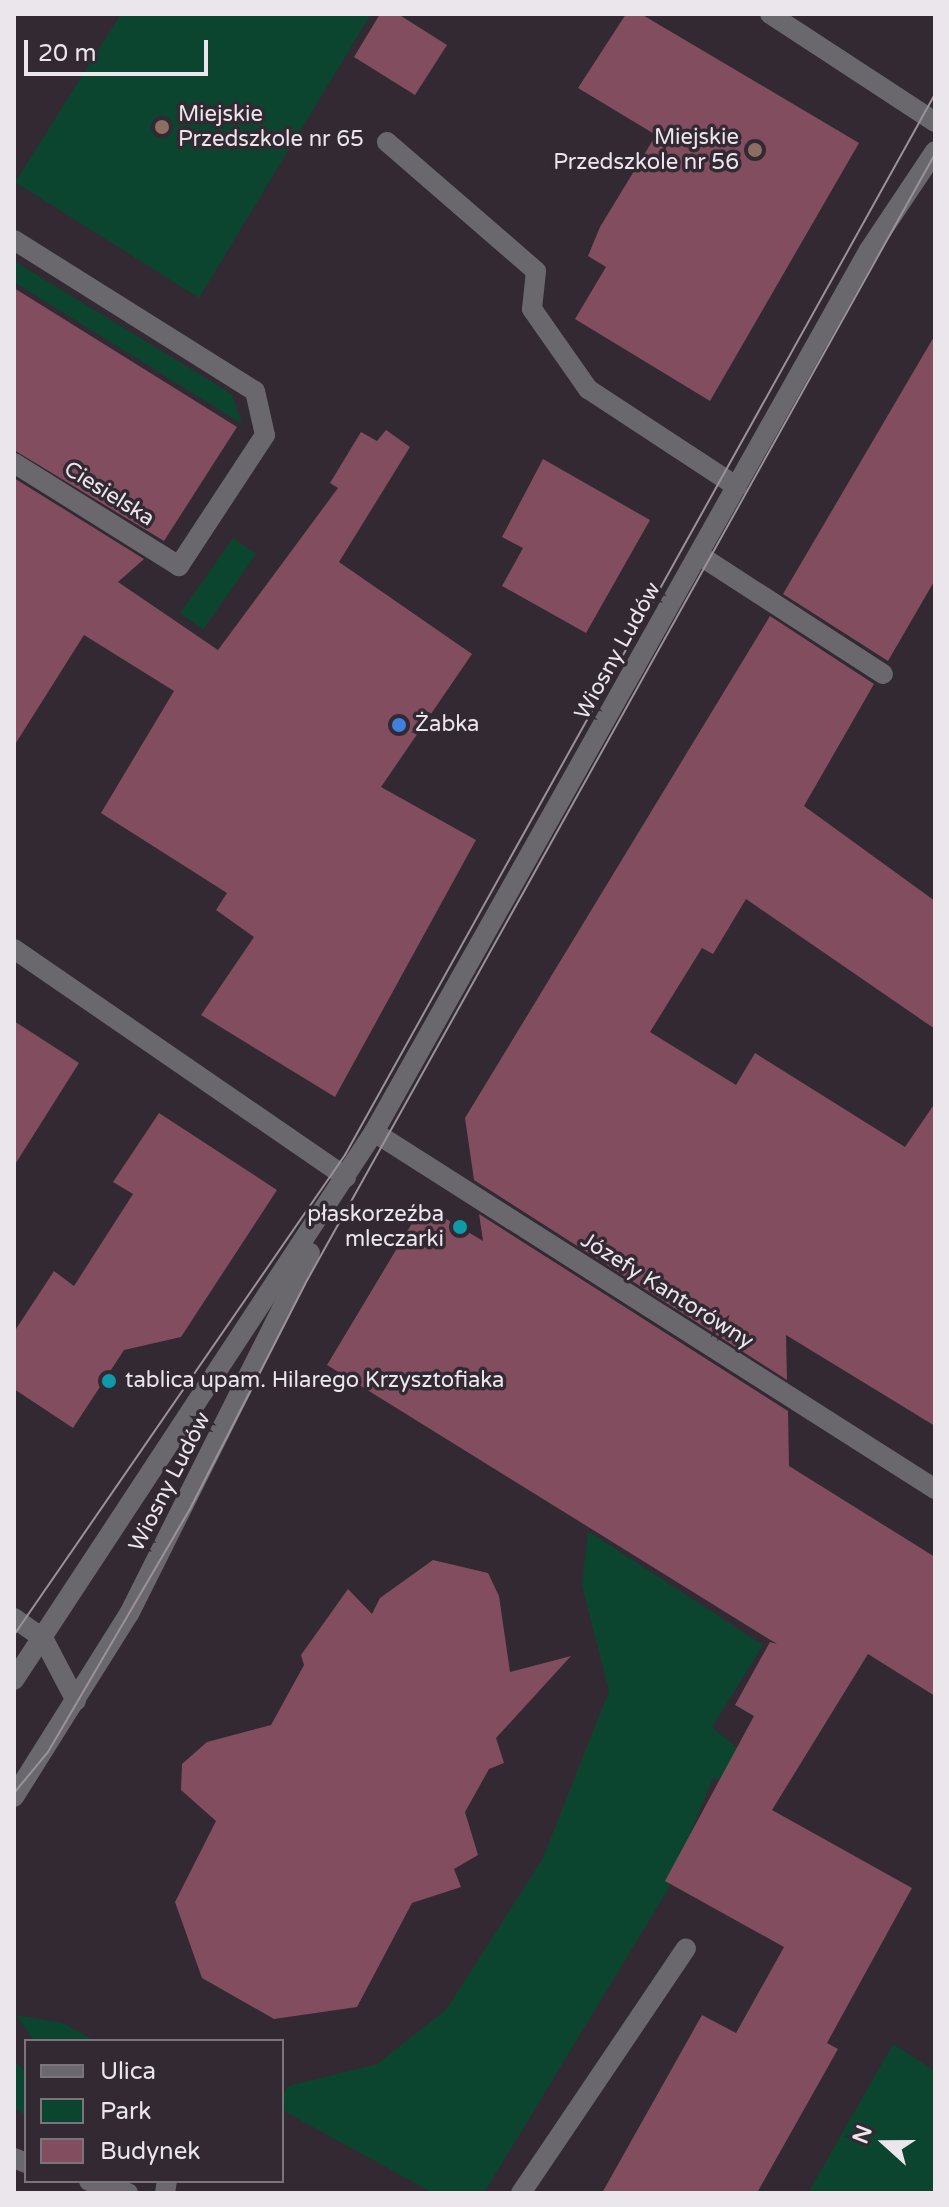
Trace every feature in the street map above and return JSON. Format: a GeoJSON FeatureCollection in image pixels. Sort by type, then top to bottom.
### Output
{"type":"FeatureCollection","features":[{"type":"Feature","properties":{"kind":"street"},"geometry":{"type":"LineString","coordinates":[[770,14],[935,122]]}},
{"type":"Feature","properties":{"kind":"street"},"geometry":{"type":"LineString","coordinates":[[387,142],[536,271],[532,309],[588,389],[737,487]]}},
{"type":"Feature","properties":{"kind":"street","name":"Wiosny Ludów"},"geometry":{"type":"LineString","coordinates":[[14,1680],[374,1132],[869,250],[935,151]]}},
{"type":"Feature","properties":{"kind":"street","name":"Ciesielska"},"geometry":{"type":"LineString","coordinates":[[14,240],[255,391],[265,435],[179,566],[14,463]]}},
{"type":"Feature","properties":{"kind":"street"},"geometry":{"type":"LineString","coordinates":[[699,555],[883,674]]}},
{"type":"Feature","properties":{"kind":"street"},"geometry":{"type":"LineString","coordinates":[[14,949],[346,1177]]}},
{"type":"Feature","properties":{"kind":"street","name":"Józefy Kantorówny"},"geometry":{"type":"LineString","coordinates":[[374,1132],[935,1489]]}},
{"type":"Feature","properties":{"kind":"street","name":"Wiosny Ludów"},"geometry":{"type":"LineString","coordinates":[[14,1797],[129,1614],[346,1177]]}},
{"type":"Feature","properties":{"kind":"street"},"geometry":{"type":"LineString","coordinates":[[14,1618],[43,1638],[76,1701]]}},
{"type":"Feature","properties":{"kind":"street"},"geometry":{"type":"LineString","coordinates":[[521,2193],[686,1948]]}},
{"type":"Feature","properties":{"kind":"street"},"geometry":{"type":"LineString","coordinates":[[96,2183],[128,2193]]}},
{"type":"Feature","properties":{"kind":"green space","name":"Miejskie Przedszkole nr 65"},"geometry":{"type":"Polygon","coordinates":[[[121,14],[371,14],[199,298],[15,182],[121,14]]]}},
{"type":"Feature","properties":{"kind":"green space"},"geometry":{"type":"Polygon","coordinates":[[[14,261],[232,394],[242,424],[14,282],[14,261]]]}},
{"type":"Feature","properties":{"kind":"green space"},"geometry":{"type":"Polygon","coordinates":[[[233,538],[256,554],[203,629],[180,613],[233,538]]]}},
{"type":"Feature","properties":{"kind":"green space"},"geometry":{"type":"Polygon","coordinates":[[[588,1531],[763,1645],[712,1727],[756,1764],[744,1786],[713,1778],[667,1891],[484,2193],[433,2193],[284,2111],[284,2093],[288,2086],[377,2064],[446,2010],[543,1858],[609,1691],[582,1585],[588,1531]]]}},
{"type":"Feature","properties":{"kind":"green space"},"geometry":{"type":"Polygon","coordinates":[[[16,2015],[63,2023],[91,2039],[33,2039],[16,2015]]]}},
{"type":"Feature","properties":{"kind":"green space"},"geometry":{"type":"Polygon","coordinates":[[[893,2044],[935,2071],[935,2193],[808,2193],[893,2044]]]}},
{"type":"Feature","properties":{"kind":"green space"},"geometry":{"type":"Polygon","coordinates":[[[14,2061],[24,2070],[24,2114],[14,2109],[14,2061]]]}},
{"type":"Feature","properties":{"kind":"building"},"geometry":{"type":"Polygon","coordinates":[[[380,14],[398,14],[447,45],[415,95],[354,57],[380,14]]]}},
{"type":"Feature","properties":{"kind":"building","name":"Miejskie Przedszkole nr 56"},"geometry":{"type":"Polygon","coordinates":[[[626,14],[641,14],[859,143],[710,401],[575,319],[606,267],[588,256],[600,227],[656,135],[578,88],[626,14]]]}},
{"type":"Feature","properties":{"kind":"building"},"geometry":{"type":"Polygon","coordinates":[[[14,288],[237,427],[164,541],[14,450],[14,288]]]}},
{"type":"Feature","properties":{"kind":"building"},"geometry":{"type":"Polygon","coordinates":[[[935,335],[935,580],[888,661],[783,594],[935,335]]]}},
{"type":"Feature","properties":{"kind":"building"},"geometry":{"type":"Polygon","coordinates":[[[386,430],[410,447],[339,562],[472,654],[381,787],[476,840],[335,1097],[201,1015],[254,937],[216,910],[227,893],[101,813],[174,691],[84,635],[14,746],[14,478],[144,559],[118,582],[218,650],[338,488],[330,483],[361,432],[377,441],[386,430]]]}},
{"type":"Feature","properties":{"kind":"building"},"geometry":{"type":"Polygon","coordinates":[[[543,459],[650,520],[586,633],[502,586],[523,548],[502,537],[543,459]]]}},
{"type":"Feature","properties":{"kind":"building"},"geometry":{"type":"Polygon","coordinates":[[[770,616],[874,684],[804,806],[935,901],[935,1029],[746,899],[713,954],[702,948],[650,1032],[736,1085],[755,1053],[905,1147],[935,1103],[935,1426],[786,1335],[787,1380],[474,1180],[465,1118],[770,616]]]}},
{"type":"Feature","properties":{"kind":"building"},"geometry":{"type":"Polygon","coordinates":[[[14,1021],[79,1063],[14,1166],[14,1021]]]}},
{"type":"Feature","properties":{"kind":"building"},"geometry":{"type":"Polygon","coordinates":[[[159,1113],[277,1190],[181,1337],[124,1350],[73,1428],[14,1389],[14,1332],[54,1271],[74,1286],[133,1194],[113,1182],[159,1113]]]}},
{"type":"Feature","properties":{"kind":"building"},"geometry":{"type":"Polygon","coordinates":[[[423,1205],[483,1241],[479,1214],[788,1411],[789,1466],[935,1557],[935,1696],[868,1654],[772,1810],[912,1888],[827,2043],[838,2049],[757,2193],[602,2193],[702,2015],[736,2033],[784,1947],[665,1881],[754,1716],[735,1705],[770,1642],[777,1644],[327,1365],[423,1205]]]}},
{"type":"Feature","properties":{"kind":"building"},"geometry":{"type":"Polygon","coordinates":[[[433,1560],[488,1573],[499,1596],[510,1672],[571,1656],[496,1738],[504,1763],[489,1769],[465,1812],[478,1855],[454,1869],[461,1887],[412,1903],[357,2007],[274,2019],[202,1978],[175,1902],[216,1821],[181,1790],[182,1764],[207,1742],[271,1725],[304,1665],[301,1655],[348,1589],[372,1614],[380,1598],[433,1560]]]}},
{"type":"Feature","properties":{"kind":"tram line"},"geometry":{"type":"LineString","coordinates":[[14,1635],[345,1155],[935,94]]}},
{"type":"Feature","properties":{"kind":"tram line"},"geometry":{"type":"LineString","coordinates":[[14,1793],[48,1752],[191,1507],[305,1284],[935,154]]}},
{"type":"Feature","properties":{"kind":"place","name":"Miejskie Przedszkole nr 65"},"geometry":{"type":"Point","coordinates":[162,127]}},
{"type":"Feature","properties":{"kind":"place","name":"Miejskie Przedszkole nr 56"},"geometry":{"type":"Point","coordinates":[755,150]}},
{"type":"Feature","properties":{"kind":"place","name":"Żabka"},"geometry":{"type":"Point","coordinates":[399,725]}},
{"type":"Feature","properties":{"kind":"place","name":"płaskorzeźba mleczarki"},"geometry":{"type":"Point","coordinates":[460,1227]}},
{"type":"Feature","properties":{"kind":"place","name":"tablica upam. Hilarego Krzysztofiaka"},"geometry":{"type":"Point","coordinates":[109,1381]}}]}
